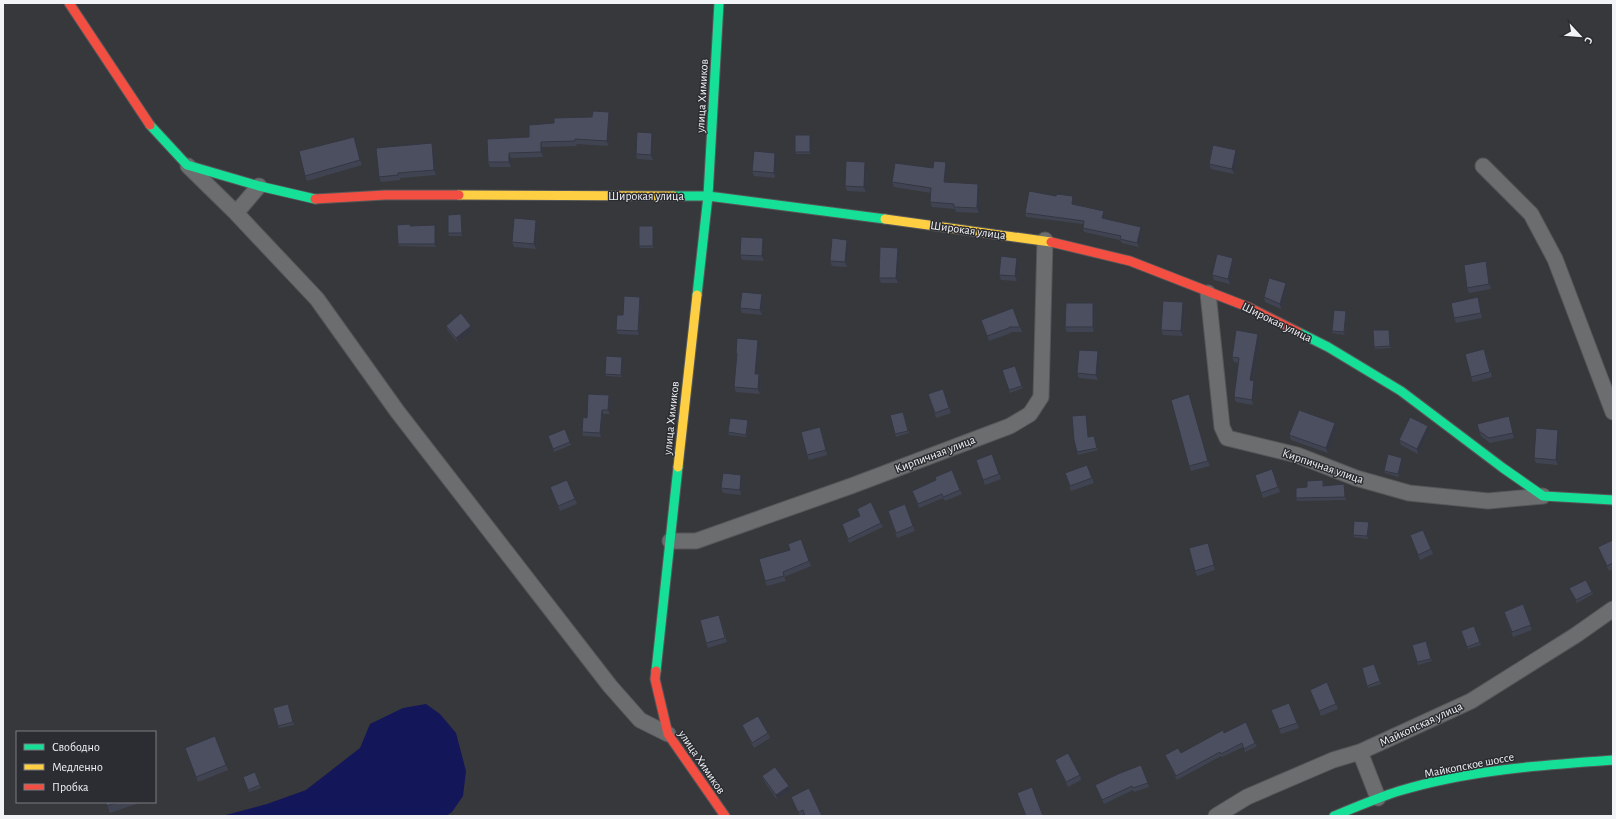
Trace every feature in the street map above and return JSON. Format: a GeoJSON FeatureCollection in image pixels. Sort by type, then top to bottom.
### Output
{"type":"FeatureCollection","features":[{"type":"Feature","properties":{"kind":"street"},"geometry":{"type":"LineString","coordinates":[[69,3],[150,125],[186,165],[236,213],[317,299],[397,411],[610,686],[640,720],[668,734]]}},
{"type":"Feature","properties":{"kind":"street","name":"улица Химиков"},"geometry":{"type":"LineString","coordinates":[[719,3],[708,196],[655,679],[668,734],[725,816]]}},
{"type":"Feature","properties":{"kind":"street","name":"Широкая улица"},"geometry":{"type":"LineString","coordinates":[[186,165],[259,186],[312,199],[386,195],[708,196],[1045,240],[1130,261],[1208,293],[1248,307],[1328,347],[1401,391],[1503,468],[1543,496]]}},
{"type":"Feature","properties":{"kind":"street"},"geometry":{"type":"LineString","coordinates":[[1483,166],[1531,214],[1555,258],[1613,412]]}},
{"type":"Feature","properties":{"kind":"street"},"geometry":{"type":"LineString","coordinates":[[236,213],[259,186]]}},
{"type":"Feature","properties":{"kind":"street","name":"Кирпичная улица"},"geometry":{"type":"LineString","coordinates":[[670,541],[696,541],[851,486],[1010,426],[1030,414],[1041,397],[1045,240]]}},
{"type":"Feature","properties":{"kind":"street","name":"Кирпичная улица"},"geometry":{"type":"LineString","coordinates":[[1208,293],[1222,427],[1227,438],[1297,455],[1356,478],[1409,493],[1488,501],[1543,496]]}},
{"type":"Feature","properties":{"kind":"street"},"geometry":{"type":"LineString","coordinates":[[1543,496],[1613,500]]}},
{"type":"Feature","properties":{"kind":"street","name":"Майкопская улица"},"geometry":{"type":"LineString","coordinates":[[1216,816],[1248,797],[1333,760],[1360,752],[1471,701],[1576,636],[1613,609]]}},
{"type":"Feature","properties":{"kind":"street"},"geometry":{"type":"LineString","coordinates":[[1360,752],[1378,798]]}},
{"type":"Feature","properties":{"kind":"street","name":"Майкопское шоссе"},"geometry":{"type":"LineString","coordinates":[[1334,816],[1378,798],[1436,782],[1494,771],[1552,764],[1613,760]]}},
{"type":"Feature","properties":{"kind":"shaded area"},"geometry":{"type":"Polygon","coordinates":[[[426,704],[440,714],[456,733],[466,771],[463,796],[452,812],[446,816],[222,816],[267,804],[306,790],[360,748],[370,724],[403,708],[426,704]]]}},
{"type":"Feature","properties":{"kind":"building"},"geometry":{"type":"Polygon","coordinates":[[[593,111],[609,112],[607,141],[575,139],[575,141],[541,142],[541,152],[509,153],[509,162],[488,162],[487,139],[529,137],[529,125],[554,123],[554,118],[592,117],[593,111]]]}},
{"type":"Feature","properties":{"kind":"building"},"geometry":{"type":"Polygon","coordinates":[[[637,132],[652,133],[651,155],[636,154],[637,132]]]}},
{"type":"Feature","properties":{"kind":"building"},"geometry":{"type":"Polygon","coordinates":[[[795,135],[810,135],[810,152],[795,152],[795,135]]]}},
{"type":"Feature","properties":{"kind":"building"},"geometry":{"type":"Polygon","coordinates":[[[354,137],[360,160],[305,176],[299,151],[354,137]]]}},
{"type":"Feature","properties":{"kind":"building"},"geometry":{"type":"Polygon","coordinates":[[[432,143],[434,170],[398,173],[398,175],[379,177],[376,148],[432,143]]]}},
{"type":"Feature","properties":{"kind":"building"},"geometry":{"type":"Polygon","coordinates":[[[1213,145],[1236,150],[1232,169],[1209,164],[1213,145]]]}},
{"type":"Feature","properties":{"kind":"building"},"geometry":{"type":"Polygon","coordinates":[[[754,151],[775,153],[774,173],[752,171],[754,151]]]}},
{"type":"Feature","properties":{"kind":"building"},"geometry":{"type":"Polygon","coordinates":[[[846,161],[865,162],[864,187],[845,186],[846,161]]]}},
{"type":"Feature","properties":{"kind":"building"},"geometry":{"type":"Polygon","coordinates":[[[934,161],[946,162],[944,182],[978,184],[977,208],[954,207],[954,204],[930,202],[931,188],[892,182],[895,163],[933,168],[934,161]]]}},
{"type":"Feature","properties":{"kind":"building"},"geometry":{"type":"Polygon","coordinates":[[[1029,191],[1056,196],[1057,194],[1073,196],[1072,204],[1104,211],[1102,218],[1141,227],[1137,243],[1120,239],[1121,236],[1083,228],[1084,221],[1025,213],[1029,191]]]}},
{"type":"Feature","properties":{"kind":"building"},"geometry":{"type":"Polygon","coordinates":[[[461,214],[462,233],[448,233],[448,215],[461,214]]]}},
{"type":"Feature","properties":{"kind":"building"},"geometry":{"type":"Polygon","coordinates":[[[514,218],[536,220],[534,244],[512,242],[514,218]]]}},
{"type":"Feature","properties":{"kind":"building"},"geometry":{"type":"Polygon","coordinates":[[[410,224],[410,226],[435,225],[435,244],[398,244],[397,225],[410,224]]]}},
{"type":"Feature","properties":{"kind":"building"},"geometry":{"type":"Polygon","coordinates":[[[639,226],[653,226],[653,246],[639,246],[639,226]]]}},
{"type":"Feature","properties":{"kind":"building"},"geometry":{"type":"Polygon","coordinates":[[[741,237],[763,238],[762,256],[740,255],[741,237]]]}},
{"type":"Feature","properties":{"kind":"building"},"geometry":{"type":"Polygon","coordinates":[[[832,238],[847,240],[845,262],[830,261],[832,238]]]}},
{"type":"Feature","properties":{"kind":"building"},"geometry":{"type":"Polygon","coordinates":[[[880,247],[898,248],[896,278],[879,278],[880,247]]]}},
{"type":"Feature","properties":{"kind":"building"},"geometry":{"type":"Polygon","coordinates":[[[1217,254],[1233,258],[1228,279],[1212,275],[1217,254]]]}},
{"type":"Feature","properties":{"kind":"building"},"geometry":{"type":"Polygon","coordinates":[[[1001,256],[1017,258],[1015,276],[999,275],[1001,256]]]}},
{"type":"Feature","properties":{"kind":"building"},"geometry":{"type":"Polygon","coordinates":[[[1486,261],[1489,284],[1467,288],[1464,265],[1486,261]]]}},
{"type":"Feature","properties":{"kind":"building"},"geometry":{"type":"Polygon","coordinates":[[[1269,278],[1286,283],[1280,304],[1264,297],[1269,278]]]}},
{"type":"Feature","properties":{"kind":"building"},"geometry":{"type":"Polygon","coordinates":[[[742,292],[762,294],[760,310],[740,308],[742,292]]]}},
{"type":"Feature","properties":{"kind":"building"},"geometry":{"type":"Polygon","coordinates":[[[624,296],[640,297],[638,331],[616,330],[617,315],[623,315],[624,296]]]}},
{"type":"Feature","properties":{"kind":"building"},"geometry":{"type":"Polygon","coordinates":[[[1478,297],[1481,313],[1454,318],[1451,303],[1478,297]]]}},
{"type":"Feature","properties":{"kind":"building"},"geometry":{"type":"Polygon","coordinates":[[[1163,301],[1183,302],[1181,331],[1161,330],[1163,301]]]}},
{"type":"Feature","properties":{"kind":"building"},"geometry":{"type":"Polygon","coordinates":[[[1066,303],[1093,303],[1093,327],[1065,327],[1066,303]]]}},
{"type":"Feature","properties":{"kind":"building"},"geometry":{"type":"Polygon","coordinates":[[[1013,308],[1020,327],[1009,327],[987,336],[981,320],[1013,308]]]}},
{"type":"Feature","properties":{"kind":"building"},"geometry":{"type":"Polygon","coordinates":[[[1334,310],[1346,311],[1344,332],[1332,331],[1334,310]]]}},
{"type":"Feature","properties":{"kind":"building"},"geometry":{"type":"Polygon","coordinates":[[[461,313],[471,326],[456,338],[446,326],[461,313]]]}},
{"type":"Feature","properties":{"kind":"building"},"geometry":{"type":"Polygon","coordinates":[[[1236,330],[1258,334],[1250,380],[1254,381],[1252,400],[1234,397],[1239,358],[1232,357],[1236,330]]]}},
{"type":"Feature","properties":{"kind":"building"},"geometry":{"type":"Polygon","coordinates":[[[1373,330],[1389,330],[1390,346],[1374,347],[1373,330]]]}},
{"type":"Feature","properties":{"kind":"building"},"geometry":{"type":"Polygon","coordinates":[[[737,338],[758,340],[755,374],[759,374],[758,389],[734,387],[737,338]]]}},
{"type":"Feature","properties":{"kind":"building"},"geometry":{"type":"Polygon","coordinates":[[[1484,349],[1490,372],[1471,377],[1465,354],[1484,349]]]}},
{"type":"Feature","properties":{"kind":"building"},"geometry":{"type":"Polygon","coordinates":[[[1079,350],[1098,351],[1096,375],[1077,373],[1079,350]]]}},
{"type":"Feature","properties":{"kind":"building"},"geometry":{"type":"Polygon","coordinates":[[[606,356],[622,357],[621,375],[605,374],[606,356]]]}},
{"type":"Feature","properties":{"kind":"building"},"geometry":{"type":"Polygon","coordinates":[[[1015,366],[1022,386],[1009,390],[1002,370],[1015,366]]]}},
{"type":"Feature","properties":{"kind":"building"},"geometry":{"type":"Polygon","coordinates":[[[943,389],[949,408],[935,413],[928,394],[943,389]]]}},
{"type":"Feature","properties":{"kind":"building"},"geometry":{"type":"Polygon","coordinates":[[[588,394],[609,395],[608,410],[602,410],[600,433],[582,432],[583,417],[587,418],[588,394]]]}},
{"type":"Feature","properties":{"kind":"building"},"geometry":{"type":"Polygon","coordinates":[[[1189,394],[1208,461],[1189,466],[1171,400],[1189,394]]]}},
{"type":"Feature","properties":{"kind":"building"},"geometry":{"type":"Polygon","coordinates":[[[1299,410],[1335,423],[1326,448],[1289,435],[1299,410]]]}},
{"type":"Feature","properties":{"kind":"building"},"geometry":{"type":"Polygon","coordinates":[[[903,412],[908,431],[895,434],[890,415],[903,412]]]}},
{"type":"Feature","properties":{"kind":"building"},"geometry":{"type":"Polygon","coordinates":[[[1086,415],[1088,437],[1094,436],[1097,448],[1077,452],[1074,440],[1072,416],[1086,415]]]}},
{"type":"Feature","properties":{"kind":"building"},"geometry":{"type":"Polygon","coordinates":[[[1509,416],[1513,433],[1489,438],[1479,431],[1477,424],[1509,416]]]}},
{"type":"Feature","properties":{"kind":"building"},"geometry":{"type":"Polygon","coordinates":[[[1410,417],[1428,426],[1417,449],[1399,440],[1410,417]]]}},
{"type":"Feature","properties":{"kind":"building"},"geometry":{"type":"Polygon","coordinates":[[[730,418],[748,420],[746,435],[728,432],[730,418]]]}},
{"type":"Feature","properties":{"kind":"building"},"geometry":{"type":"Polygon","coordinates":[[[820,427],[826,450],[807,455],[801,432],[820,427]]]}},
{"type":"Feature","properties":{"kind":"building"},"geometry":{"type":"Polygon","coordinates":[[[1536,428],[1558,430],[1556,460],[1534,458],[1536,428]]]}},
{"type":"Feature","properties":{"kind":"building"},"geometry":{"type":"Polygon","coordinates":[[[565,429],[570,442],[553,449],[548,436],[565,429]]]}},
{"type":"Feature","properties":{"kind":"building"},"geometry":{"type":"Polygon","coordinates":[[[992,454],[999,474],[983,480],[976,460],[992,454]]]}},
{"type":"Feature","properties":{"kind":"building"},"geometry":{"type":"Polygon","coordinates":[[[1388,454],[1402,458],[1398,474],[1384,471],[1388,454]]]}},
{"type":"Feature","properties":{"kind":"building"},"geometry":{"type":"Polygon","coordinates":[[[1087,465],[1092,478],[1070,486],[1065,473],[1087,465]]]}},
{"type":"Feature","properties":{"kind":"building"},"geometry":{"type":"Polygon","coordinates":[[[1272,469],[1278,487],[1261,493],[1255,475],[1272,469]]]}},
{"type":"Feature","properties":{"kind":"building"},"geometry":{"type":"Polygon","coordinates":[[[952,470],[960,490],[943,497],[942,494],[918,504],[912,491],[936,480],[935,477],[952,470]]]}},
{"type":"Feature","properties":{"kind":"building"},"geometry":{"type":"Polygon","coordinates":[[[723,473],[741,475],[740,490],[721,488],[723,473]]]}},
{"type":"Feature","properties":{"kind":"building"},"geometry":{"type":"Polygon","coordinates":[[[567,480],[575,499],[558,506],[550,487],[567,480]]]}},
{"type":"Feature","properties":{"kind":"building"},"geometry":{"type":"Polygon","coordinates":[[[1323,480],[1323,486],[1344,484],[1345,497],[1296,498],[1296,488],[1307,487],[1307,481],[1323,480]]]}},
{"type":"Feature","properties":{"kind":"building"},"geometry":{"type":"Polygon","coordinates":[[[871,502],[881,523],[848,539],[842,524],[860,516],[857,509],[871,502]]]}},
{"type":"Feature","properties":{"kind":"building"},"geometry":{"type":"Polygon","coordinates":[[[905,504],[913,526],[896,533],[888,511],[905,504]]]}},
{"type":"Feature","properties":{"kind":"building"},"geometry":{"type":"Polygon","coordinates":[[[1354,521],[1369,522],[1367,536],[1353,535],[1354,521]]]}},
{"type":"Feature","properties":{"kind":"building"},"geometry":{"type":"Polygon","coordinates":[[[1423,530],[1431,549],[1418,555],[1410,535],[1423,530]]]}},
{"type":"Feature","properties":{"kind":"building"},"geometry":{"type":"Polygon","coordinates":[[[801,539],[809,561],[783,572],[784,576],[765,581],[759,559],[790,550],[788,544],[801,539]]]}},
{"type":"Feature","properties":{"kind":"building"},"geometry":{"type":"Polygon","coordinates":[[[1613,540],[1613,563],[1607,566],[1598,547],[1613,540]]]}},
{"type":"Feature","properties":{"kind":"building"},"geometry":{"type":"Polygon","coordinates":[[[1208,543],[1214,565],[1195,571],[1189,548],[1208,543]]]}},
{"type":"Feature","properties":{"kind":"building"},"geometry":{"type":"Polygon","coordinates":[[[1586,580],[1592,592],[1576,600],[1569,588],[1586,580]]]}},
{"type":"Feature","properties":{"kind":"building"},"geometry":{"type":"Polygon","coordinates":[[[1523,604],[1531,625],[1512,632],[1504,612],[1523,604]]]}},
{"type":"Feature","properties":{"kind":"building"},"geometry":{"type":"Polygon","coordinates":[[[719,615],[725,638],[706,643],[700,620],[719,615]]]}},
{"type":"Feature","properties":{"kind":"building"},"geometry":{"type":"Polygon","coordinates":[[[1474,626],[1480,642],[1467,647],[1461,631],[1474,626]]]}},
{"type":"Feature","properties":{"kind":"building"},"geometry":{"type":"Polygon","coordinates":[[[1426,641],[1431,659],[1417,662],[1412,645],[1426,641]]]}},
{"type":"Feature","properties":{"kind":"building"},"geometry":{"type":"Polygon","coordinates":[[[1374,664],[1380,681],[1367,686],[1362,668],[1374,664]]]}},
{"type":"Feature","properties":{"kind":"building"},"geometry":{"type":"Polygon","coordinates":[[[1327,682],[1336,704],[1319,711],[1310,690],[1327,682]]]}},
{"type":"Feature","properties":{"kind":"building"},"geometry":{"type":"Polygon","coordinates":[[[1289,703],[1297,723],[1279,729],[1271,710],[1289,703]]]}},
{"type":"Feature","properties":{"kind":"building"},"geometry":{"type":"Polygon","coordinates":[[[288,704],[293,722],[278,726],[273,708],[288,704]]]}},
{"type":"Feature","properties":{"kind":"building"},"geometry":{"type":"Polygon","coordinates":[[[758,716],[768,733],[752,743],[742,725],[758,716]]]}},
{"type":"Feature","properties":{"kind":"building"},"geometry":{"type":"Polygon","coordinates":[[[1246,722],[1255,743],[1244,749],[1242,743],[1221,754],[1220,752],[1176,776],[1165,755],[1178,748],[1181,753],[1223,730],[1224,733],[1246,722]]]}},
{"type":"Feature","properties":{"kind":"building"},"geometry":{"type":"Polygon","coordinates":[[[215,736],[226,765],[196,777],[185,748],[215,736]]]}},
{"type":"Feature","properties":{"kind":"building"},"geometry":{"type":"Polygon","coordinates":[[[1068,753],[1080,775],[1066,782],[1055,760],[1068,753]]]}},
{"type":"Feature","properties":{"kind":"building"},"geometry":{"type":"Polygon","coordinates":[[[1141,765],[1148,783],[1133,788],[1132,786],[1102,800],[1095,785],[1141,765]]]}},
{"type":"Feature","properties":{"kind":"building"},"geometry":{"type":"Polygon","coordinates":[[[775,767],[789,786],[776,795],[762,776],[775,767]]]}},
{"type":"Feature","properties":{"kind":"building"},"geometry":{"type":"Polygon","coordinates":[[[255,772],[260,785],[248,790],[243,777],[255,772]]]}},
{"type":"Feature","properties":{"kind":"building"},"geometry":{"type":"Polygon","coordinates":[[[1032,787],[1043,816],[1026,816],[1017,793],[1032,787]]]}},
{"type":"Feature","properties":{"kind":"building"},"geometry":{"type":"Polygon","coordinates":[[[809,788],[822,816],[805,816],[803,810],[798,812],[791,797],[809,788]]]}},
{"type":"Feature","properties":{"kind":"building"},"geometry":{"type":"Polygon","coordinates":[[[106,803],[115,803],[107,806],[106,803]]]}},
{"type":"Feature","properties":{"kind":"traffic: fast"},"geometry":{"type":"LineString","coordinates":[[697,295],[708,196],[719,3]]}},
{"type":"Feature","properties":{"kind":"traffic: fast"},"geometry":{"type":"LineString","coordinates":[[150,125],[187,165],[259,186],[315,199]]}},
{"type":"Feature","properties":{"kind":"traffic: fast"},"geometry":{"type":"LineString","coordinates":[[673,196],[708,196],[885,219]]}},
{"type":"Feature","properties":{"kind":"traffic: fast"},"geometry":{"type":"LineString","coordinates":[[1298,332],[1328,347],[1401,391],[1503,468],[1543,496],[1613,500]]}},
{"type":"Feature","properties":{"kind":"traffic: fast"},"geometry":{"type":"LineString","coordinates":[[656,671],[678,467]]}},
{"type":"Feature","properties":{"kind":"traffic: fast"},"geometry":{"type":"LineString","coordinates":[[1334,816],[1399,791],[1452,778],[1532,766],[1613,760]]}},
{"type":"Feature","properties":{"kind":"traffic: slow"},"geometry":{"type":"LineString","coordinates":[[459,195],[673,196]]}},
{"type":"Feature","properties":{"kind":"traffic: slow"},"geometry":{"type":"LineString","coordinates":[[885,219],[1051,242]]}},
{"type":"Feature","properties":{"kind":"traffic: slow"},"geometry":{"type":"LineString","coordinates":[[678,467],[697,295]]}},
{"type":"Feature","properties":{"kind":"traffic: jam"},"geometry":{"type":"LineString","coordinates":[[69,3],[150,125]]}},
{"type":"Feature","properties":{"kind":"traffic: jam"},"geometry":{"type":"LineString","coordinates":[[315,199],[385,195],[459,195]]}},
{"type":"Feature","properties":{"kind":"traffic: jam"},"geometry":{"type":"LineString","coordinates":[[1051,242],[1130,261],[1248,307],[1298,332]]}},
{"type":"Feature","properties":{"kind":"traffic: jam"},"geometry":{"type":"LineString","coordinates":[[656,671],[655,679],[668,734],[725,816]]}}]}
